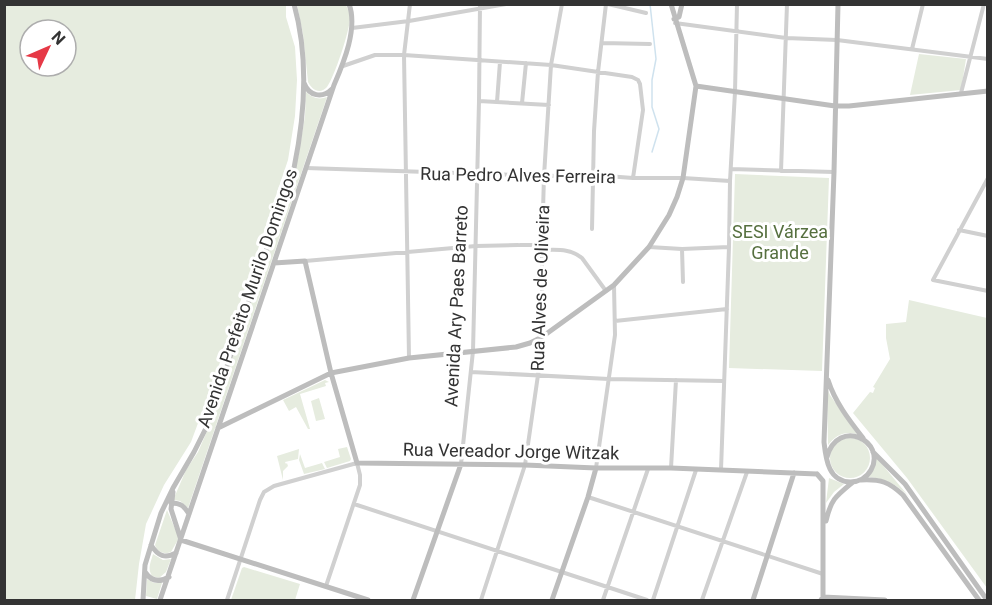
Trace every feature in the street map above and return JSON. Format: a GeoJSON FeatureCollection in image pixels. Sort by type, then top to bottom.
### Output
{"type":"FeatureCollection","features":[{"type":"Feature","properties":{"kind":"street","name":"Avenida Prefeito Murilo Domingos"},"geometry":{"type":"LineString","coordinates":[[143,600],[145,572],[161,513],[174,484],[194,453],[206,428],[294,168],[301,135],[304,81],[301,36],[294,4]]}},
{"type":"Feature","properties":{"kind":"street","name":"Avenida Prefeito Murilo Domingos"},"geometry":{"type":"LineString","coordinates":[[160,600],[342,66],[352,28],[349,4]]}},
{"type":"Feature","properties":{"kind":"street"},"geometry":{"type":"LineString","coordinates":[[409,358],[405,55],[411,4]]}},
{"type":"Feature","properties":{"kind":"street"},"geometry":{"type":"LineString","coordinates":[[352,28],[409,21],[506,4]]}},
{"type":"Feature","properties":{"kind":"street","name":"Rua Alves de Oliveira"},"geometry":{"type":"LineString","coordinates":[[481,600],[525,465],[538,375],[542,337],[544,176],[552,65],[562,4]]}},
{"type":"Feature","properties":{"kind":"street"},"geometry":{"type":"LineString","coordinates":[[592,229],[594,131],[598,72],[607,4],[646,12]]}},
{"type":"Feature","properties":{"kind":"street"},"geometry":{"type":"LineString","coordinates":[[218,428],[331,373],[409,358],[530,344],[614,285],[649,247],[669,215],[683,178],[696,86],[670,4]]}},
{"type":"Feature","properties":{"kind":"street"},"geometry":{"type":"LineString","coordinates":[[675,21],[679,17],[682,4]]}},
{"type":"Feature","properties":{"kind":"street"},"geometry":{"type":"LineString","coordinates":[[721,471],[729,247],[729,181],[735,92],[737,4]]}},
{"type":"Feature","properties":{"kind":"street"},"geometry":{"type":"LineString","coordinates":[[781,171],[787,4]]}},
{"type":"Feature","properties":{"kind":"street"},"geometry":{"type":"LineString","coordinates":[[838,4],[824,442],[829,468],[841,480],[876,480],[892,486],[903,495],[979,600]]}},
{"type":"Feature","properties":{"kind":"street"},"geometry":{"type":"LineString","coordinates":[[912,49],[923,4]]}},
{"type":"Feature","properties":{"kind":"street"},"geometry":{"type":"LineString","coordinates":[[961,93],[984,4]]}},
{"type":"Feature","properties":{"kind":"street","name":"Avenida Ary Paes Barreto"},"geometry":{"type":"LineString","coordinates":[[413,600],[461,464],[473,351],[479,7]]}},
{"type":"Feature","properties":{"kind":"street"},"geometry":{"type":"LineString","coordinates":[[675,21],[786,38],[837,40],[987,58]]}},
{"type":"Feature","properties":{"kind":"street"},"geometry":{"type":"LineString","coordinates":[[602,43],[650,44]]}},
{"type":"Feature","properties":{"kind":"street"},"geometry":{"type":"LineString","coordinates":[[342,66],[375,55],[405,55],[552,65],[638,80],[643,110],[633,178]]}},
{"type":"Feature","properties":{"kind":"street"},"geometry":{"type":"LineString","coordinates":[[497,102],[500,62]]}},
{"type":"Feature","properties":{"kind":"street"},"geometry":{"type":"LineString","coordinates":[[522,103],[526,63]]}},
{"type":"Feature","properties":{"kind":"street"},"geometry":{"type":"LineString","coordinates":[[304,81],[309,91],[318,95],[329,92],[334,85]]}},
{"type":"Feature","properties":{"kind":"street"},"geometry":{"type":"LineString","coordinates":[[696,86],[835,106],[987,91]]}},
{"type":"Feature","properties":{"kind":"street"},"geometry":{"type":"LineString","coordinates":[[479,101],[549,105]]}},
{"type":"Feature","properties":{"kind":"street","name":"Rua Pedro Alves Ferreira"},"geometry":{"type":"LineString","coordinates":[[306,168],[729,181]]}},
{"type":"Feature","properties":{"kind":"street"},"geometry":{"type":"LineString","coordinates":[[731,169],[834,172]]}},
{"type":"Feature","properties":{"kind":"street"},"geometry":{"type":"LineString","coordinates":[[987,180],[933,280],[987,291]]}},
{"type":"Feature","properties":{"kind":"street"},"geometry":{"type":"LineString","coordinates":[[959,230],[987,236]]}},
{"type":"Feature","properties":{"kind":"street"},"geometry":{"type":"LineString","coordinates":[[274,263],[476,246],[519,245],[571,251],[578,254],[606,291]]}},
{"type":"Feature","properties":{"kind":"street"},"geometry":{"type":"LineString","coordinates":[[649,247],[682,249],[729,247]]}},
{"type":"Feature","properties":{"kind":"street"},"geometry":{"type":"LineString","coordinates":[[682,249],[683,282]]}},
{"type":"Feature","properties":{"kind":"street"},"geometry":{"type":"LineString","coordinates":[[305,261],[331,373],[361,480],[325,587]]}},
{"type":"Feature","properties":{"kind":"street"},"geometry":{"type":"LineString","coordinates":[[552,600],[596,468],[615,321],[614,285]]}},
{"type":"Feature","properties":{"kind":"street"},"geometry":{"type":"LineString","coordinates":[[615,321],[727,309]]}},
{"type":"Feature","properties":{"kind":"street"},"geometry":{"type":"LineString","coordinates":[[471,372],[609,379],[723,381]]}},
{"type":"Feature","properties":{"kind":"street"},"geometry":{"type":"LineString","coordinates":[[827,375],[832,393],[843,412],[873,451],[904,484],[987,600]]}},
{"type":"Feature","properties":{"kind":"street"},"geometry":{"type":"LineString","coordinates":[[671,468],[676,380]]}},
{"type":"Feature","properties":{"kind":"street"},"geometry":{"type":"LineString","coordinates":[[223,415],[227,420],[232,421]]}},
{"type":"Feature","properties":{"kind":"street"},"geometry":{"type":"LineString","coordinates":[[864,440],[850,435],[836,440],[817,474],[823,481],[822,599],[885,600]]}},
{"type":"Feature","properties":{"kind":"street"},"geometry":{"type":"LineString","coordinates":[[824,528],[831,502],[856,481],[866,477],[870,471],[873,465],[873,451]]}},
{"type":"Feature","properties":{"kind":"street","name":"Rua Vereador Jorge Witzak"},"geometry":{"type":"LineString","coordinates":[[241,560],[264,492],[274,486],[357,463],[671,468],[817,474]]}},
{"type":"Feature","properties":{"kind":"street"},"geometry":{"type":"LineString","coordinates":[[603,600],[648,469]]}},
{"type":"Feature","properties":{"kind":"street"},"geometry":{"type":"LineString","coordinates":[[653,600],[696,470]]}},
{"type":"Feature","properties":{"kind":"street"},"geometry":{"type":"LineString","coordinates":[[702,600],[747,472]]}},
{"type":"Feature","properties":{"kind":"street"},"geometry":{"type":"LineString","coordinates":[[753,600],[794,474]]}},
{"type":"Feature","properties":{"kind":"street"},"geometry":{"type":"LineString","coordinates":[[174,484],[172,514],[181,540],[368,600]]}},
{"type":"Feature","properties":{"kind":"street"},"geometry":{"type":"LineString","coordinates":[[588,497],[823,574]]}},
{"type":"Feature","properties":{"kind":"street"},"geometry":{"type":"LineString","coordinates":[[171,503],[180,504],[189,514]]}},
{"type":"Feature","properties":{"kind":"street"},"geometry":{"type":"LineString","coordinates":[[354,504],[647,600]]}},
{"type":"Feature","properties":{"kind":"street"},"geometry":{"type":"LineString","coordinates":[[151,545],[160,556],[166,557],[176,553]]}},
{"type":"Feature","properties":{"kind":"street"},"geometry":{"type":"LineString","coordinates":[[227,600],[241,560]]}},
{"type":"Feature","properties":{"kind":"street"},"geometry":{"type":"LineString","coordinates":[[145,572],[149,578],[154,580],[169,578]]}},
{"type":"Feature","properties":{"kind":"street"},"geometry":{"type":"LineString","coordinates":[[143,600],[150,600]]}},
{"type":"Feature","properties":{"kind":"green space"},"geometry":{"type":"Polygon","coordinates":[[[4,5],[286,5],[286,17],[295,47],[297,80],[295,116],[288,160],[191,442],[164,485],[146,524],[135,600],[5,600],[4,5]]]}},
{"type":"Feature","properties":{"kind":"green space"},"geometry":{"type":"Polygon","coordinates":[[[297,5],[346,5],[349,13],[347,33],[337,64],[330,82],[322,91],[314,89],[308,82],[303,34],[297,5]]]}},
{"type":"Feature","properties":{"kind":"green space"},"geometry":{"type":"Polygon","coordinates":[[[919,54],[966,59],[961,90],[910,95],[919,54]]]}},
{"type":"Feature","properties":{"kind":"green space"},"geometry":{"type":"Polygon","coordinates":[[[306,92],[316,98],[327,97],[188,508],[174,498],[208,429],[298,158],[305,116],[306,92]]]}},
{"type":"Feature","properties":{"kind":"green space","name":"SESI Várzea Grande"},"geometry":{"type":"Polygon","coordinates":[[[735,174],[829,178],[822,371],[729,368],[735,174]]]}},
{"type":"Feature","properties":{"kind":"green space"},"geometry":{"type":"Polygon","coordinates":[[[909,300],[987,318],[987,588],[907,478],[853,413],[870,392],[873,393],[875,388],[873,387],[890,359],[886,324],[906,322],[909,300]]]}},
{"type":"Feature","properties":{"kind":"green space"},"geometry":{"type":"Polygon","coordinates":[[[325,380],[329,382],[325,383],[326,386],[300,394],[310,429],[308,429],[296,407],[289,411],[283,400],[325,380]]]}},
{"type":"Feature","properties":{"kind":"green space"},"geometry":{"type":"Polygon","coordinates":[[[827,388],[857,434],[841,435],[828,445],[827,388]]]}},
{"type":"Feature","properties":{"kind":"green space"},"geometry":{"type":"Polygon","coordinates":[[[319,398],[325,419],[316,421],[311,401],[319,398]]]}},
{"type":"Feature","properties":{"kind":"green space"},"geometry":{"type":"Polygon","coordinates":[[[850,438],[864,444],[870,458],[864,472],[850,478],[836,472],[830,458],[836,444],[850,438]]]}},
{"type":"Feature","properties":{"kind":"green space"},"geometry":{"type":"Polygon","coordinates":[[[347,447],[350,461],[327,468],[324,462],[340,457],[338,449],[347,447]]]}},
{"type":"Feature","properties":{"kind":"green space"},"geometry":{"type":"Polygon","coordinates":[[[299,449],[298,459],[285,462],[288,466],[283,471],[283,480],[277,456],[299,449]]]}},
{"type":"Feature","properties":{"kind":"green space"},"geometry":{"type":"Polygon","coordinates":[[[300,454],[305,468],[322,463],[325,469],[304,474],[299,460],[300,454]]]}},
{"type":"Feature","properties":{"kind":"green space"},"geometry":{"type":"Polygon","coordinates":[[[876,457],[910,498],[890,483],[866,477],[876,457]]]}},
{"type":"Feature","properties":{"kind":"green space"},"geometry":{"type":"Polygon","coordinates":[[[829,478],[844,484],[826,503],[829,478]]]}},
{"type":"Feature","properties":{"kind":"green space"},"geometry":{"type":"Polygon","coordinates":[[[167,510],[179,538],[171,552],[166,553],[159,551],[155,545],[167,510]]]}},
{"type":"Feature","properties":{"kind":"green space"},"geometry":{"type":"Polygon","coordinates":[[[153,554],[163,560],[171,559],[166,572],[159,578],[152,576],[150,570],[153,554]]]}},
{"type":"Feature","properties":{"kind":"green space"},"geometry":{"type":"Polygon","coordinates":[[[244,567],[300,584],[295,600],[231,600],[244,567]]]}},
{"type":"Feature","properties":{"kind":"green space"},"geometry":{"type":"Polygon","coordinates":[[[147,579],[154,583],[162,583],[157,599],[146,596],[147,579]]]}},
{"type":"Feature","properties":{"kind":"waterway"},"geometry":{"type":"LineString","coordinates":[[650,4],[656,59],[652,80],[652,107],[659,129],[652,152]]}}]}
